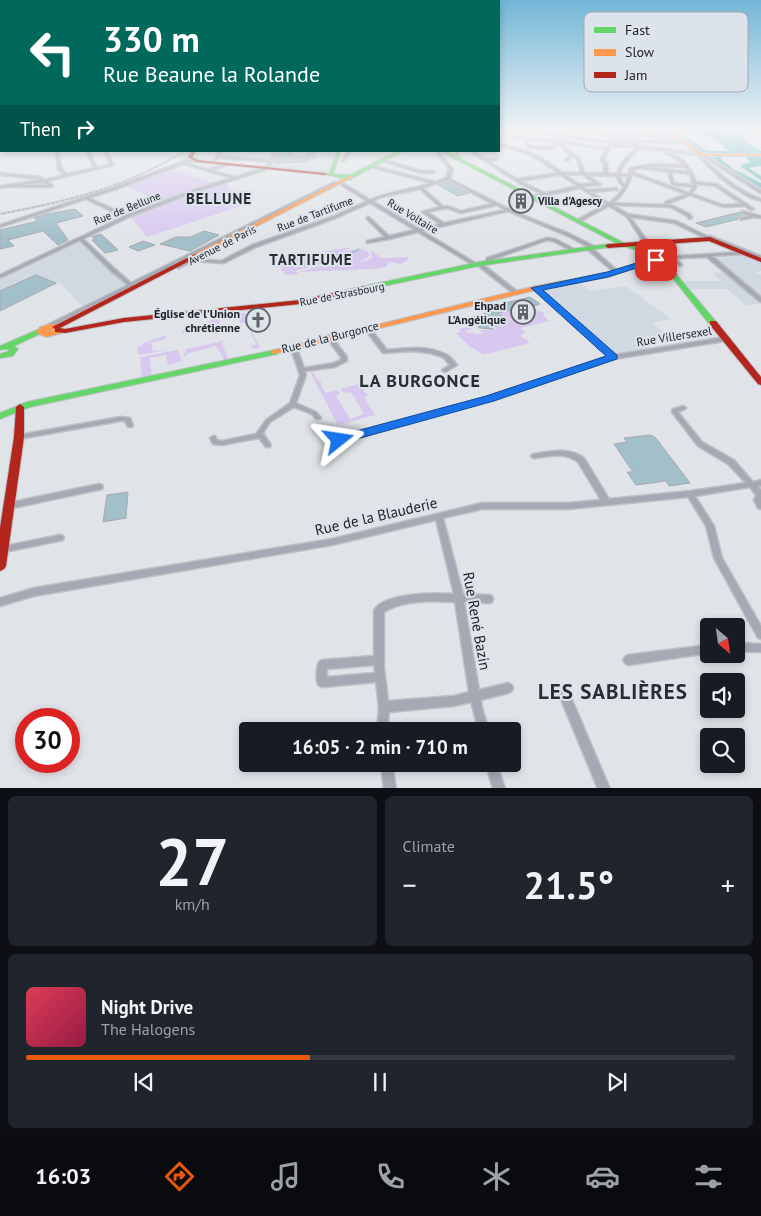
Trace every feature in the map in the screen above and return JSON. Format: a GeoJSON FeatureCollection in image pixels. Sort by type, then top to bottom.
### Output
{"type":"FeatureCollection","features":[{"type":"Feature","properties":{"kind":"main road"},"geometry":{"type":"LineString","coordinates":[[277,166],[338,179],[340,166]]}},
{"type":"Feature","properties":{"kind":"main road","name":"Avenue de Paris"},"geometry":{"type":"LineString","coordinates":[[3,351],[191,259],[315,195],[338,179],[372,166]]}},
{"type":"Feature","properties":{"kind":"main road"},"geometry":{"type":"LineString","coordinates":[[475,166],[532,198],[614,240],[660,258],[760,380]]}},
{"type":"Feature","properties":{"kind":"main road"},"geometry":{"type":"LineString","coordinates":[[709,238],[761,259]]}},
{"type":"Feature","properties":{"kind":"main road","name":"Rue de Strasbourg"},"geometry":{"type":"LineString","coordinates":[[50,329],[66,331],[108,322],[164,315],[300,302],[480,264],[627,244],[709,238]]}},
{"type":"Feature","properties":{"kind":"main road","name":"Rue de la Burgonce"},"geometry":{"type":"LineString","coordinates":[[0,416],[20,407],[206,368],[660,258]]}},
{"type":"Feature","properties":{"kind":"main road"},"geometry":{"type":"LineString","coordinates":[[0,566],[19,437],[20,407]]}},
{"type":"Feature","properties":{"kind":"street"},"geometry":{"type":"LineString","coordinates":[[59,166],[66,175]]}},
{"type":"Feature","properties":{"kind":"street"},"geometry":{"type":"LineString","coordinates":[[0,187],[44,181],[108,166]]}},
{"type":"Feature","properties":{"kind":"street"},"geometry":{"type":"LineString","coordinates":[[0,226],[86,198],[173,166]]}},
{"type":"Feature","properties":{"kind":"street"},"geometry":{"type":"LineString","coordinates":[[195,166],[236,178]]}},
{"type":"Feature","properties":{"kind":"street"},"geometry":{"type":"LineString","coordinates":[[209,170],[214,166]]}},
{"type":"Feature","properties":{"kind":"street","name":"Rue de Bellune"},"geometry":{"type":"LineString","coordinates":[[0,277],[126,217],[265,166]]}},
{"type":"Feature","properties":{"kind":"street"},"geometry":{"type":"LineString","coordinates":[[372,166],[435,183]]}},
{"type":"Feature","properties":{"kind":"street"},"geometry":{"type":"LineString","coordinates":[[401,166],[421,172],[433,172]]}},
{"type":"Feature","properties":{"kind":"street"},"geometry":{"type":"LineString","coordinates":[[448,166],[451,170],[448,179],[508,210],[569,235],[592,248],[614,269]]}},
{"type":"Feature","properties":{"kind":"street"},"geometry":{"type":"LineString","coordinates":[[493,166],[516,180],[545,194]]}},
{"type":"Feature","properties":{"kind":"street"},"geometry":{"type":"LineString","coordinates":[[549,166],[626,215],[646,242]]}},
{"type":"Feature","properties":{"kind":"street"},"geometry":{"type":"LineString","coordinates":[[581,166],[583,173],[605,189]]}},
{"type":"Feature","properties":{"kind":"street"},"geometry":{"type":"LineString","coordinates":[[605,166],[606,174]]}},
{"type":"Feature","properties":{"kind":"street"},"geometry":{"type":"LineString","coordinates":[[620,166],[617,174],[624,189]]}},
{"type":"Feature","properties":{"kind":"street"},"geometry":{"type":"LineString","coordinates":[[578,221],[620,197],[629,184],[631,169],[649,166]]}},
{"type":"Feature","properties":{"kind":"street"},"geometry":{"type":"LineString","coordinates":[[671,166],[687,166],[695,185]]}},
{"type":"Feature","properties":{"kind":"street"},"geometry":{"type":"LineString","coordinates":[[675,171],[676,166]]}},
{"type":"Feature","properties":{"kind":"street"},"geometry":{"type":"LineString","coordinates":[[712,166],[726,180],[752,198],[761,200]]}},
{"type":"Feature","properties":{"kind":"street"},"geometry":{"type":"LineString","coordinates":[[718,166],[761,191]]}},
{"type":"Feature","properties":{"kind":"street"},"geometry":{"type":"LineString","coordinates":[[642,168],[690,173]]}},
{"type":"Feature","properties":{"kind":"street"},"geometry":{"type":"LineString","coordinates":[[669,172],[671,185]]}},
{"type":"Feature","properties":{"kind":"street"},"geometry":{"type":"LineString","coordinates":[[0,174],[40,178],[52,187],[10,186]]}},
{"type":"Feature","properties":{"kind":"street"},"geometry":{"type":"LineString","coordinates":[[516,180],[560,174],[630,174],[671,185],[723,206],[744,205]]}},
{"type":"Feature","properties":{"kind":"street","name":"Rue Voltaire"},"geometry":{"type":"LineString","coordinates":[[338,179],[420,231],[480,264],[516,293]]}},
{"type":"Feature","properties":{"kind":"street","name":"Avenue de Paris"},"geometry":{"type":"LineString","coordinates":[[103,302],[191,259],[338,179]]}},
{"type":"Feature","properties":{"kind":"street","name":"Rue de Tartifume"},"geometry":{"type":"LineString","coordinates":[[191,259],[222,262],[254,246],[335,217],[370,200],[384,195],[421,188],[448,179]]}},
{"type":"Feature","properties":{"kind":"street"},"geometry":{"type":"LineString","coordinates":[[532,198],[579,186],[597,184]]}},
{"type":"Feature","properties":{"kind":"street"},"geometry":{"type":"LineString","coordinates":[[671,185],[716,185],[744,205],[752,208]]}},
{"type":"Feature","properties":{"kind":"street"},"geometry":{"type":"LineString","coordinates":[[610,204],[658,206],[671,204],[690,194],[695,185]]}},
{"type":"Feature","properties":{"kind":"street"},"geometry":{"type":"LineString","coordinates":[[421,188],[442,207]]}},
{"type":"Feature","properties":{"kind":"street"},"geometry":{"type":"LineString","coordinates":[[587,191],[616,188]]}},
{"type":"Feature","properties":{"kind":"street"},"geometry":{"type":"LineString","coordinates":[[620,197],[632,215]]}},
{"type":"Feature","properties":{"kind":"street"},"geometry":{"type":"LineString","coordinates":[[86,198],[126,217]]}},
{"type":"Feature","properties":{"kind":"street","name":"Avenue de Paris"},"geometry":{"type":"LineString","coordinates":[[137,282],[298,203]]}},
{"type":"Feature","properties":{"kind":"street"},"geometry":{"type":"LineString","coordinates":[[444,225],[423,212],[450,207],[461,212],[498,204]]}},
{"type":"Feature","properties":{"kind":"street"},"geometry":{"type":"LineString","coordinates":[[671,204],[689,215],[690,218]]}},
{"type":"Feature","properties":{"kind":"street"},"geometry":{"type":"LineString","coordinates":[[664,205],[690,218]]}},
{"type":"Feature","properties":{"kind":"street"},"geometry":{"type":"LineString","coordinates":[[369,242],[508,210]]}},
{"type":"Feature","properties":{"kind":"street"},"geometry":{"type":"LineString","coordinates":[[743,212],[761,217]]}},
{"type":"Feature","properties":{"kind":"street"},"geometry":{"type":"LineString","coordinates":[[626,215],[678,223],[761,259]]}},
{"type":"Feature","properties":{"kind":"street"},"geometry":{"type":"LineString","coordinates":[[742,219],[752,215]]}},
{"type":"Feature","properties":{"kind":"street"},"geometry":{"type":"LineString","coordinates":[[368,218],[389,238]]}},
{"type":"Feature","properties":{"kind":"street"},"geometry":{"type":"LineString","coordinates":[[678,223],[690,218]]}},
{"type":"Feature","properties":{"kind":"street"},"geometry":{"type":"LineString","coordinates":[[80,238],[122,278],[131,284]]}},
{"type":"Feature","properties":{"kind":"street"},"geometry":{"type":"LineString","coordinates":[[480,264],[489,259],[547,239],[554,240],[576,251]]}},
{"type":"Feature","properties":{"kind":"street"},"geometry":{"type":"LineString","coordinates":[[660,258],[748,254]]}},
{"type":"Feature","properties":{"kind":"street"},"geometry":{"type":"LineString","coordinates":[[710,257],[761,300]]}},
{"type":"Feature","properties":{"kind":"street"},"geometry":{"type":"LineString","coordinates":[[672,258],[680,266]]}},
{"type":"Feature","properties":{"kind":"street","name":"Avenue de Paris"},"geometry":{"type":"LineString","coordinates":[[103,302],[131,284],[147,279]]}},
{"type":"Feature","properties":{"kind":"street"},"geometry":{"type":"LineString","coordinates":[[536,288],[613,357]]}},
{"type":"Feature","properties":{"kind":"street"},"geometry":{"type":"LineString","coordinates":[[367,328],[384,352],[416,349],[438,353],[454,366],[445,370]]}},
{"type":"Feature","properties":{"kind":"street"},"geometry":{"type":"LineString","coordinates":[[302,370],[335,365],[344,361],[344,357],[328,338]]}},
{"type":"Feature","properties":{"kind":"street","name":"Rue Villersexel"},"geometry":{"type":"LineString","coordinates":[[339,440],[490,398],[613,357],[725,339]]}},
{"type":"Feature","properties":{"kind":"street"},"geometry":{"type":"LineString","coordinates":[[212,438],[215,442],[222,443],[253,438],[260,434],[268,421],[293,404],[302,380],[302,370],[293,346]]}},
{"type":"Feature","properties":{"kind":"street"},"geometry":{"type":"LineString","coordinates":[[293,404],[314,413],[318,418]]}},
{"type":"Feature","properties":{"kind":"street"},"geometry":{"type":"LineString","coordinates":[[683,408],[677,408],[675,412],[700,444],[731,462],[761,495],[758,500],[761,506]]}},
{"type":"Feature","properties":{"kind":"street"},"geometry":{"type":"LineString","coordinates":[[19,437],[120,419],[128,419],[130,425]]}},
{"type":"Feature","properties":{"kind":"street"},"geometry":{"type":"LineString","coordinates":[[260,434],[268,445]]}},
{"type":"Feature","properties":{"kind":"street"},"geometry":{"type":"LineString","coordinates":[[535,456],[567,452],[576,455],[606,501]]}},
{"type":"Feature","properties":{"kind":"street","name":"Rue de la Blauderie"},"geometry":{"type":"LineString","coordinates":[[0,602],[34,592],[332,542],[492,505],[568,506],[690,494],[761,483]]}},
{"type":"Feature","properties":{"kind":"street"},"geometry":{"type":"LineString","coordinates":[[8,506],[99,487]]}},
{"type":"Feature","properties":{"kind":"street"},"geometry":{"type":"LineString","coordinates":[[690,494],[710,526],[718,558],[761,635]]}},
{"type":"Feature","properties":{"kind":"street","name":"Rue René Bazin"},"geometry":{"type":"LineString","coordinates":[[438,516],[459,599],[475,694],[482,722]]}},
{"type":"Feature","properties":{"kind":"street"},"geometry":{"type":"LineString","coordinates":[[1,549],[60,538]]}},
{"type":"Feature","properties":{"kind":"street"},"geometry":{"type":"LineString","coordinates":[[383,722],[384,707],[379,660],[379,610],[389,602],[415,598],[489,599]]}},
{"type":"Feature","properties":{"kind":"street"},"geometry":{"type":"LineString","coordinates":[[745,647],[761,648]]}},
{"type":"Feature","properties":{"kind":"street"},"geometry":{"type":"LineString","coordinates":[[628,660],[700,650]]}},
{"type":"Feature","properties":{"kind":"street"},"geometry":{"type":"LineString","coordinates":[[379,660],[322,666],[322,682],[380,677]]}},
{"type":"Feature","properties":{"kind":"street"},"geometry":{"type":"LineString","coordinates":[[384,707],[454,701],[475,694],[508,688]]}},
{"type":"Feature","properties":{"kind":"street"},"geometry":{"type":"LineString","coordinates":[[563,692],[604,788]]}},
{"type":"Feature","properties":{"kind":"street"},"geometry":{"type":"LineString","coordinates":[[388,772],[390,788]]}},
{"type":"Feature","properties":{"kind":"street"},"geometry":{"type":"LineString","coordinates":[[494,772],[499,788]]}},
{"type":"Feature","properties":{"kind":"shaded area"},"geometry":{"type":"Polygon","coordinates":[[[330,166],[328,171],[323,172],[271,167],[330,166]]]}},
{"type":"Feature","properties":{"kind":"shaded area"},"geometry":{"type":"Polygon","coordinates":[[[169,169],[214,183],[162,202],[124,186],[169,169]]]}},
{"type":"Feature","properties":{"kind":"shaded area"},"geometry":{"type":"Polygon","coordinates":[[[225,183],[244,205],[147,237],[130,216],[183,196],[225,183]]]}},
{"type":"Feature","properties":{"kind":"shaded area"},"geometry":{"type":"Polygon","coordinates":[[[78,240],[128,283],[82,306],[60,283],[0,311],[0,279],[78,240]]]}},
{"type":"Feature","properties":{"kind":"shaded area"},"geometry":{"type":"Polygon","coordinates":[[[354,247],[342,251],[361,249],[370,255],[355,263],[336,264],[326,260],[322,252],[354,247]]]}},
{"type":"Feature","properties":{"kind":"shaded area"},"geometry":{"type":"Polygon","coordinates":[[[371,250],[381,258],[408,257],[408,260],[401,264],[389,262],[386,267],[374,269],[298,272],[328,264],[363,262],[372,258],[371,250]]]}},
{"type":"Feature","properties":{"kind":"shaded area"},"geometry":{"type":"Polygon","coordinates":[[[311,252],[319,253],[324,263],[295,271],[300,274],[285,275],[284,271],[281,271],[281,262],[291,268],[288,266],[287,260],[311,252]]]}},
{"type":"Feature","properties":{"kind":"shaded area"},"geometry":{"type":"Polygon","coordinates":[[[746,256],[761,262],[761,271],[754,272],[761,275],[761,296],[715,258],[746,256]]]}},
{"type":"Feature","properties":{"kind":"shaded area"},"geometry":{"type":"Polygon","coordinates":[[[725,272],[761,304],[746,305],[727,289],[690,289],[683,281],[720,281],[712,273],[725,272]]]}},
{"type":"Feature","properties":{"kind":"shaded area"},"geometry":{"type":"Polygon","coordinates":[[[579,282],[590,291],[626,286],[671,319],[652,323],[669,337],[650,340],[654,345],[650,346],[650,348],[615,354],[541,289],[579,282]]]}},
{"type":"Feature","properties":{"kind":"shaded area"},"geometry":{"type":"Polygon","coordinates":[[[511,308],[524,316],[533,316],[535,310],[544,312],[543,315],[549,321],[521,328],[526,333],[520,335],[530,343],[483,355],[474,348],[471,348],[456,333],[461,332],[459,329],[472,326],[473,328],[466,331],[468,333],[483,334],[480,330],[495,329],[497,326],[494,323],[497,322],[497,319],[503,317],[500,313],[511,308]]]}},
{"type":"Feature","properties":{"kind":"shaded area"},"geometry":{"type":"Polygon","coordinates":[[[244,313],[248,315],[251,321],[247,322],[260,348],[252,349],[251,346],[256,344],[247,323],[240,323],[237,316],[219,321],[221,327],[213,328],[211,325],[184,330],[185,333],[183,334],[182,330],[231,314],[244,313]]]}},
{"type":"Feature","properties":{"kind":"shaded area"},"geometry":{"type":"Polygon","coordinates":[[[166,335],[166,339],[151,343],[153,351],[167,350],[139,355],[137,347],[142,346],[141,344],[166,335]]]}},
{"type":"Feature","properties":{"kind":"shaded area"},"geometry":{"type":"Polygon","coordinates":[[[227,341],[222,343],[228,359],[248,355],[226,363],[216,346],[186,354],[187,356],[183,357],[186,349],[227,341]]]}},
{"type":"Feature","properties":{"kind":"shaded area"},"geometry":{"type":"Polygon","coordinates":[[[178,350],[182,361],[168,365],[166,355],[150,358],[152,378],[142,377],[140,357],[178,350]]]}},
{"type":"Feature","properties":{"kind":"shaded area"},"geometry":{"type":"Polygon","coordinates":[[[316,370],[313,372],[318,381],[323,380],[320,383],[325,393],[337,390],[340,393],[336,396],[350,419],[364,414],[351,392],[344,393],[340,389],[359,384],[368,396],[364,397],[375,415],[338,425],[310,372],[316,370]]]}},
{"type":"Feature","properties":{"kind":"water"},"geometry":{"type":"Polygon","coordinates":[[[723,166],[729,166],[761,183],[761,188],[723,166]]]}},
{"type":"Feature","properties":{"kind":"water"},"geometry":{"type":"Polygon","coordinates":[[[740,166],[761,166],[749,168],[761,176],[761,180],[740,166]]]}},
{"type":"Feature","properties":{"kind":"building"},"geometry":{"type":"Polygon","coordinates":[[[448,182],[469,193],[458,196],[438,185],[448,182]]]}},
{"type":"Feature","properties":{"kind":"building"},"geometry":{"type":"Polygon","coordinates":[[[75,209],[83,216],[56,223],[68,240],[58,245],[43,231],[8,240],[14,246],[0,249],[0,230],[38,221],[34,218],[42,215],[75,209]]]}},
{"type":"Feature","properties":{"kind":"building"},"geometry":{"type":"Polygon","coordinates":[[[740,212],[743,216],[739,219],[706,227],[696,223],[740,212]]]}},
{"type":"Feature","properties":{"kind":"building"},"geometry":{"type":"Polygon","coordinates":[[[204,231],[219,235],[190,251],[160,244],[176,237],[190,237],[204,231]]]}},
{"type":"Feature","properties":{"kind":"building"},"geometry":{"type":"Polygon","coordinates":[[[101,234],[118,250],[105,253],[92,240],[95,239],[92,237],[101,234]]]}},
{"type":"Feature","properties":{"kind":"building"},"geometry":{"type":"Polygon","coordinates":[[[143,241],[155,245],[138,251],[129,247],[143,241]]]}},
{"type":"Feature","properties":{"kind":"building"},"geometry":{"type":"Polygon","coordinates":[[[36,275],[56,283],[0,311],[0,291],[36,275]]]}},
{"type":"Feature","properties":{"kind":"building","name":"Ehpad L'Angélique"},"geometry":{"type":"Polygon","coordinates":[[[530,297],[540,304],[518,312],[514,309],[498,313],[503,317],[491,320],[497,326],[492,327],[493,329],[479,328],[472,317],[494,311],[489,307],[530,297]]]}},
{"type":"Feature","properties":{"kind":"building","name":"Église de l'Union chrétienne"},"geometry":{"type":"Polygon","coordinates":[[[255,316],[263,318],[265,323],[262,324],[263,327],[255,328],[253,323],[247,322],[255,316]]]}},
{"type":"Feature","properties":{"kind":"building"},"geometry":{"type":"Polygon","coordinates":[[[650,435],[655,437],[690,483],[669,486],[666,481],[636,485],[627,472],[633,472],[614,444],[627,442],[624,438],[650,435]]]}},
{"type":"Feature","properties":{"kind":"building"},"geometry":{"type":"Polygon","coordinates":[[[128,492],[126,518],[103,522],[107,495],[128,492]]]}},
{"type":"Feature","properties":{"kind":"waterway"},"geometry":{"type":"LineString","coordinates":[[327,256],[352,253],[359,249]]}},
{"type":"Feature","properties":{"kind":"railway"},"geometry":{"type":"LineString","coordinates":[[0,214],[95,192],[159,166]]}},
{"type":"Feature","properties":{"kind":"traffic: fast"},"geometry":{"type":"LineString","coordinates":[[331,173],[334,166]]}},
{"type":"Feature","properties":{"kind":"traffic: fast"},"geometry":{"type":"LineString","coordinates":[[349,179],[325,174],[351,177],[373,166]]}},
{"type":"Feature","properties":{"kind":"traffic: fast"},"geometry":{"type":"LineString","coordinates":[[471,166],[620,243],[658,256],[713,323]]}},
{"type":"Feature","properties":{"kind":"traffic: fast"},"geometry":{"type":"LineString","coordinates":[[365,288],[479,264],[608,246]]}},
{"type":"Feature","properties":{"kind":"traffic: fast"},"geometry":{"type":"LineString","coordinates":[[8,346],[40,332]]}},
{"type":"Feature","properties":{"kind":"traffic: fast"},"geometry":{"type":"LineString","coordinates":[[0,348],[8,346],[14,349],[10,354],[0,356]]}},
{"type":"Feature","properties":{"kind":"traffic: fast"},"geometry":{"type":"LineString","coordinates":[[0,416],[27,405],[274,352]]}},
{"type":"Feature","properties":{"kind":"traffic: slow"},"geometry":{"type":"LineString","coordinates":[[190,258],[351,177]]}},
{"type":"Feature","properties":{"kind":"traffic: slow"},"geometry":{"type":"LineString","coordinates":[[274,352],[536,288],[608,275],[660,258]]}},
{"type":"Feature","properties":{"kind":"traffic: slow"},"geometry":{"type":"LineString","coordinates":[[52,326],[57,327],[58,331],[47,335],[40,333],[43,329],[52,326]]}},
{"type":"Feature","properties":{"kind":"traffic: jam"},"geometry":{"type":"LineString","coordinates":[[243,166],[325,174]]}},
{"type":"Feature","properties":{"kind":"traffic: jam"},"geometry":{"type":"LineString","coordinates":[[608,246],[710,239],[761,260]]}},
{"type":"Feature","properties":{"kind":"traffic: jam"},"geometry":{"type":"LineString","coordinates":[[56,327],[195,256]]}},
{"type":"Feature","properties":{"kind":"traffic: jam"},"geometry":{"type":"LineString","coordinates":[[58,330],[65,331],[124,320],[300,302],[365,288]]}},
{"type":"Feature","properties":{"kind":"traffic: jam"},"geometry":{"type":"LineString","coordinates":[[713,323],[761,382]]}},
{"type":"Feature","properties":{"kind":"traffic: jam"},"geometry":{"type":"LineString","coordinates":[[0,566],[19,437],[20,407]]}},
{"type":"Feature","properties":{"kind":"place","name":"Villa d'Agescy"},"geometry":{"type":"Point","coordinates":[521,201]}},
{"type":"Feature","properties":{"kind":"place","name":"Ehpad L'Angélique"},"geometry":{"type":"Point","coordinates":[523,312]}},
{"type":"Feature","properties":{"kind":"place","name":"Église de l'Union chrétienne"},"geometry":{"type":"Point","coordinates":[258,320]}},
{"type":"Feature","properties":{"kind":"district","name":"BELLUNE"},"geometry":{"type":"Point","coordinates":[219,198]}},
{"type":"Feature","properties":{"kind":"district","name":"TARTIFUME"},"geometry":{"type":"Point","coordinates":[311,259]}},
{"type":"Feature","properties":{"kind":"district","name":"LA BURGONCE"},"geometry":{"type":"Point","coordinates":[420,380]}},
{"type":"Feature","properties":{"kind":"district","name":"LES SABLIÈRES"},"geometry":{"type":"Point","coordinates":[613,691]}},
{"type":"Feature","properties":{"kind":"route"},"geometry":{"type":"LineString","coordinates":[[339,440],[540,383],[613,357],[536,288],[608,275],[656,260]]}}]}
